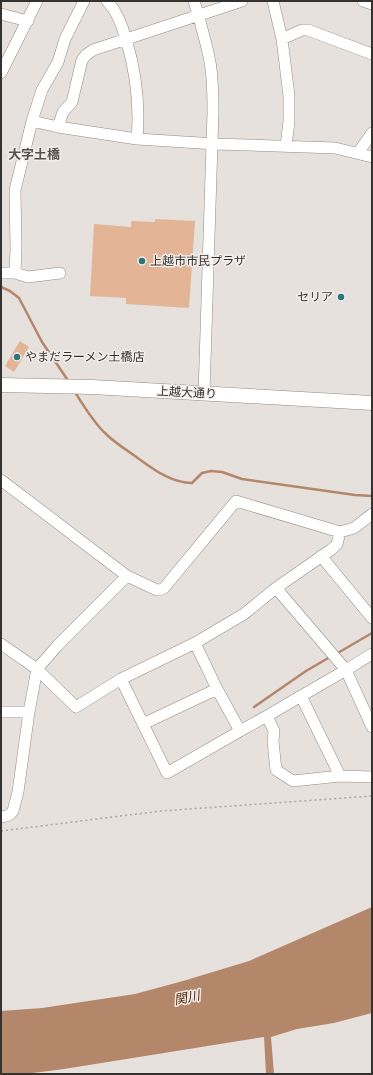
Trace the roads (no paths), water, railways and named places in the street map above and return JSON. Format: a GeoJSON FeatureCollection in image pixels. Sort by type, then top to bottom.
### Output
{"type":"FeatureCollection","features":[{"type":"Feature","properties":{"kind":"main road","name":"上越大通り"},"geometry":{"type":"LineString","coordinates":[[1,385],[92,387],[372,403]]}},
{"type":"Feature","properties":{"kind":"street"},"geometry":{"type":"LineString","coordinates":[[2,70],[37,1]]}},
{"type":"Feature","properties":{"kind":"street"},"geometry":{"type":"LineString","coordinates":[[15,273],[15,190],[32,122],[42,90],[58,62],[65,39],[84,1]]}},
{"type":"Feature","properties":{"kind":"street"},"geometry":{"type":"LineString","coordinates":[[107,1],[122,25],[127,39],[134,70],[138,92],[137,139]]}},
{"type":"Feature","properties":{"kind":"street"},"geometry":{"type":"LineString","coordinates":[[194,1],[205,38],[213,88],[204,394]]}},
{"type":"Feature","properties":{"kind":"street"},"geometry":{"type":"LineString","coordinates":[[58,127],[63,112],[72,102],[82,60],[93,50],[242,1]]}},
{"type":"Feature","properties":{"kind":"street"},"geometry":{"type":"LineString","coordinates":[[273,1],[282,39],[289,96],[290,121],[286,146]]}},
{"type":"Feature","properties":{"kind":"street"},"geometry":{"type":"LineString","coordinates":[[362,1],[372,4]]}},
{"type":"Feature","properties":{"kind":"street"},"geometry":{"type":"LineString","coordinates":[[1,14],[28,21]]}},
{"type":"Feature","properties":{"kind":"street"},"geometry":{"type":"LineString","coordinates":[[282,39],[302,30],[308,30],[372,54]]}},
{"type":"Feature","properties":{"kind":"street"},"geometry":{"type":"LineString","coordinates":[[32,122],[137,139],[212,144],[335,148],[372,157]]}},
{"type":"Feature","properties":{"kind":"street"},"geometry":{"type":"LineString","coordinates":[[358,153],[372,133]]}},
{"type":"Feature","properties":{"kind":"street"},"geometry":{"type":"LineString","coordinates":[[1,273],[15,273],[28,277],[60,273]]}},
{"type":"Feature","properties":{"kind":"street"},"geometry":{"type":"LineString","coordinates":[[1,480],[127,576],[157,590],[164,588],[236,501],[340,532],[354,528],[372,514]]}},
{"type":"Feature","properties":{"kind":"street"},"geometry":{"type":"LineString","coordinates":[[1,644],[37,669],[76,707],[121,678],[195,642],[244,614],[276,588],[332,549],[337,544],[340,532]]}},
{"type":"Feature","properties":{"kind":"street"},"geometry":{"type":"LineString","coordinates":[[320,556],[372,618]]}},
{"type":"Feature","properties":{"kind":"street"},"geometry":{"type":"LineString","coordinates":[[1,817],[13,812],[18,792],[29,712],[37,669],[58,645],[127,576]]}},
{"type":"Feature","properties":{"kind":"street"},"geometry":{"type":"LineString","coordinates":[[276,588],[346,670],[372,727]]}},
{"type":"Feature","properties":{"kind":"street"},"geometry":{"type":"LineString","coordinates":[[195,642],[217,689],[240,731]]}},
{"type":"Feature","properties":{"kind":"street"},"geometry":{"type":"LineString","coordinates":[[121,678],[167,773],[372,654]]}},
{"type":"Feature","properties":{"kind":"street"},"geometry":{"type":"LineString","coordinates":[[143,724],[217,689]]}},
{"type":"Feature","properties":{"kind":"street"},"geometry":{"type":"LineString","coordinates":[[301,696],[340,776]]}},
{"type":"Feature","properties":{"kind":"street"},"geometry":{"type":"LineString","coordinates":[[1,712],[29,712]]}},
{"type":"Feature","properties":{"kind":"street"},"geometry":{"type":"LineString","coordinates":[[267,716],[274,731],[273,741],[276,770],[293,781],[340,776],[372,777]]}},
{"type":"Feature","properties":{"kind":"water","name":"関川"},"geometry":{"type":"Polygon","coordinates":[[[372,907],[372,1013],[334,1023],[297,1029],[271,1037],[274,1074],[266,1074],[264,1037],[64,1069],[25,1074],[1,1074],[1,1011],[42,1008],[135,994],[183,981],[249,961],[372,907]]]}},
{"type":"Feature","properties":{"kind":"waterway"},"geometry":{"type":"LineString","coordinates":[[1,287],[10,291],[19,298],[42,342],[69,382]]}},
{"type":"Feature","properties":{"kind":"waterway"},"geometry":{"type":"LineString","coordinates":[[75,392],[93,419],[109,437],[155,470],[169,478],[192,483],[202,473],[211,471],[222,472],[242,479],[355,495],[372,496]]}},
{"type":"Feature","properties":{"kind":"waterway"},"geometry":{"type":"LineString","coordinates":[[336,654],[372,633]]}},
{"type":"Feature","properties":{"kind":"waterway"},"geometry":{"type":"LineString","coordinates":[[254,707],[306,671],[330,657]]}},
{"type":"Feature","properties":{"kind":"place","name":"上越市市民プラザ"},"geometry":{"type":"Point","coordinates":[142,261]}},
{"type":"Feature","properties":{"kind":"place","name":"セリア"},"geometry":{"type":"Point","coordinates":[341,297]}},
{"type":"Feature","properties":{"kind":"place","name":"やまだラーメン土橋店"},"geometry":{"type":"Point","coordinates":[17,357]}},
{"type":"Feature","properties":{"kind":"district","name":"大字土橋"},"geometry":{"type":"Point","coordinates":[34,155]}}]}
